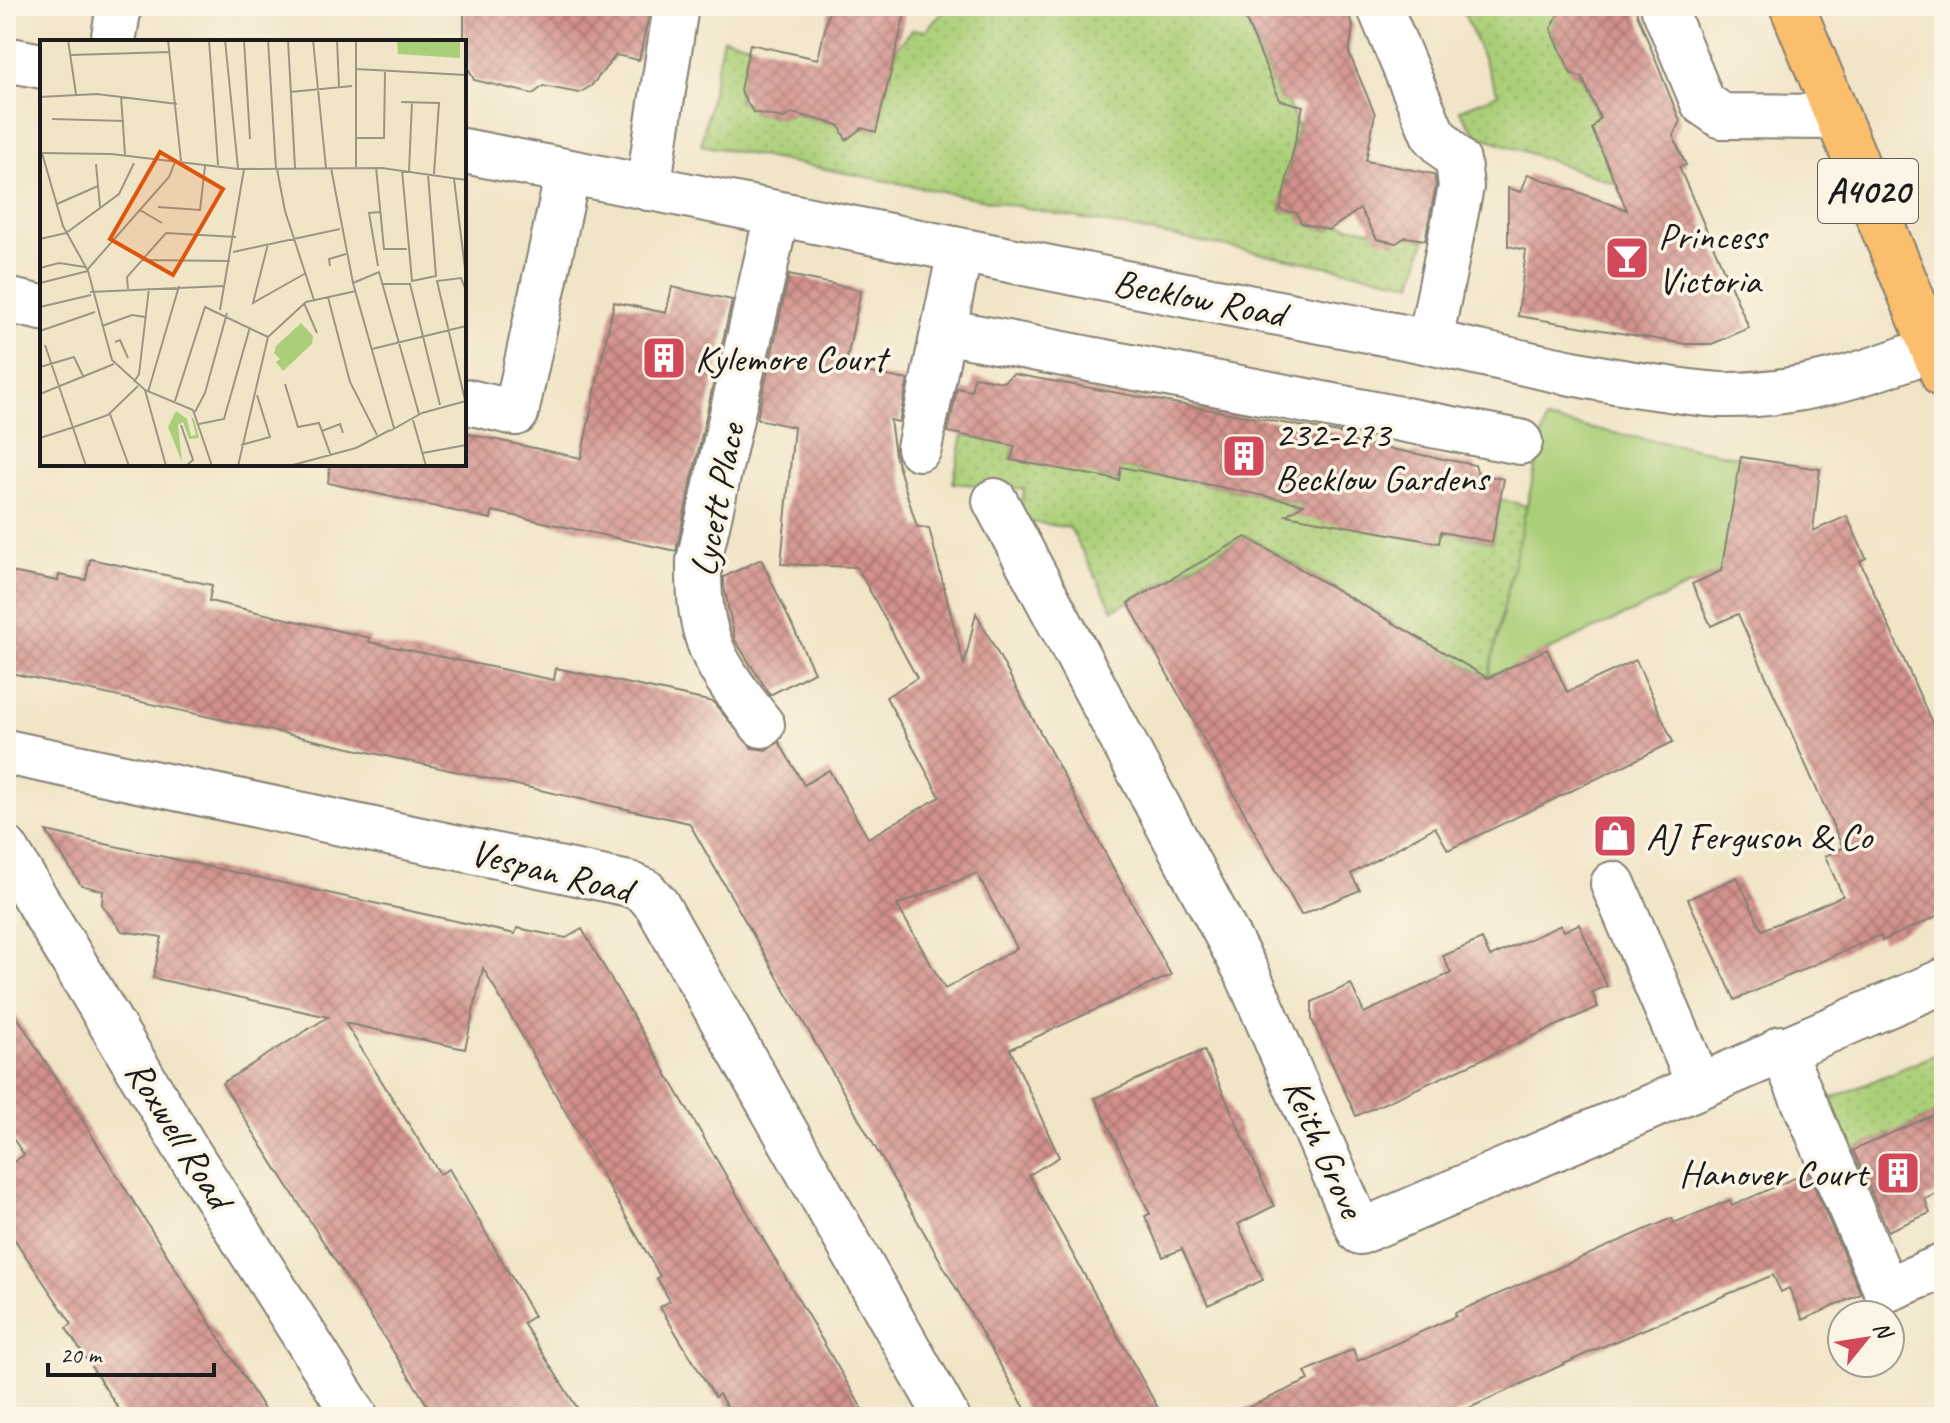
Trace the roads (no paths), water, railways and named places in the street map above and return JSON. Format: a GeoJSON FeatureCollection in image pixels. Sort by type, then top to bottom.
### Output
{"type":"FeatureCollection","features":[{"type":"Feature","properties":{"kind":"main road","name":"A4020"},"geometry":{"type":"LineString","coordinates":[[1792,6],[1938,362]]}},
{"type":"Feature","properties":{"kind":"street"},"geometry":{"type":"LineString","coordinates":[[113,40],[119,6]]}},
{"type":"Feature","properties":{"kind":"street"},"geometry":{"type":"LineString","coordinates":[[648,188],[676,6]]}},
{"type":"Feature","properties":{"kind":"street"},"geometry":{"type":"LineString","coordinates":[[1379,6],[1433,134],[1458,161],[1461,187],[1430,341]]}},
{"type":"Feature","properties":{"kind":"street"},"geometry":{"type":"LineString","coordinates":[[1663,6],[1703,103],[1722,116],[1837,117]]}},
{"type":"Feature","properties":{"kind":"street"},"geometry":{"type":"LineString","coordinates":[[6,59],[40,66]]}},
{"type":"Feature","properties":{"kind":"street","name":"Becklow Road"},"geometry":{"type":"LineString","coordinates":[[466,151],[1430,341],[1452,349],[1621,383],[1726,396],[1809,388],[1883,368],[1938,362]]}},
{"type":"Feature","properties":{"kind":"street"},"geometry":{"type":"LineString","coordinates":[[466,401],[516,413],[568,172]]}},
{"type":"Feature","properties":{"kind":"street","name":"Lycett Place"},"geometry":{"type":"LineString","coordinates":[[762,725],[729,682],[710,650],[698,605],[699,561],[777,214]]}},
{"type":"Feature","properties":{"kind":"street"},"geometry":{"type":"LineString","coordinates":[[919,448],[960,251]]}},
{"type":"Feature","properties":{"kind":"street"},"geometry":{"type":"LineString","coordinates":[[6,300],[40,308]]}},
{"type":"Feature","properties":{"kind":"street"},"geometry":{"type":"LineString","coordinates":[[944,331],[1520,442]]}},
{"type":"Feature","properties":{"kind":"street","name":"Keith Grove"},"geometry":{"type":"LineString","coordinates":[[995,501],[1247,973],[1360,1232],[1781,1048],[1944,981]]}},
{"type":"Feature","properties":{"kind":"street","name":"Vespan Road"},"geometry":{"type":"LineString","coordinates":[[6,752],[629,884],[645,891],[657,905],[947,1417]]}},
{"type":"Feature","properties":{"kind":"street","name":"Roxwell Road"},"geometry":{"type":"LineString","coordinates":[[6,849],[188,1152],[356,1417]]}},
{"type":"Feature","properties":{"kind":"street"},"geometry":{"type":"LineString","coordinates":[[1613,884],[1699,1084]]}},
{"type":"Feature","properties":{"kind":"street"},"geometry":{"type":"LineString","coordinates":[[1781,1048],[1886,1290],[1944,1266]]}},
{"type":"Feature","properties":{"kind":"place","name":"Princess Victoria"},"geometry":{"type":"Point","coordinates":[1627,258]}},
{"type":"Feature","properties":{"kind":"place","name":"Kylemore Court"},"geometry":{"type":"Point","coordinates":[664,358]}},
{"type":"Feature","properties":{"kind":"place","name":"232-273 Becklow Gardens"},"geometry":{"type":"Point","coordinates":[1244,456]}},
{"type":"Feature","properties":{"kind":"place","name":"AJ Ferguson & Co"},"geometry":{"type":"Point","coordinates":[1615,836]}},
{"type":"Feature","properties":{"kind":"place","name":"Hanover Court"},"geometry":{"type":"Point","coordinates":[1898,1173]}}]}
